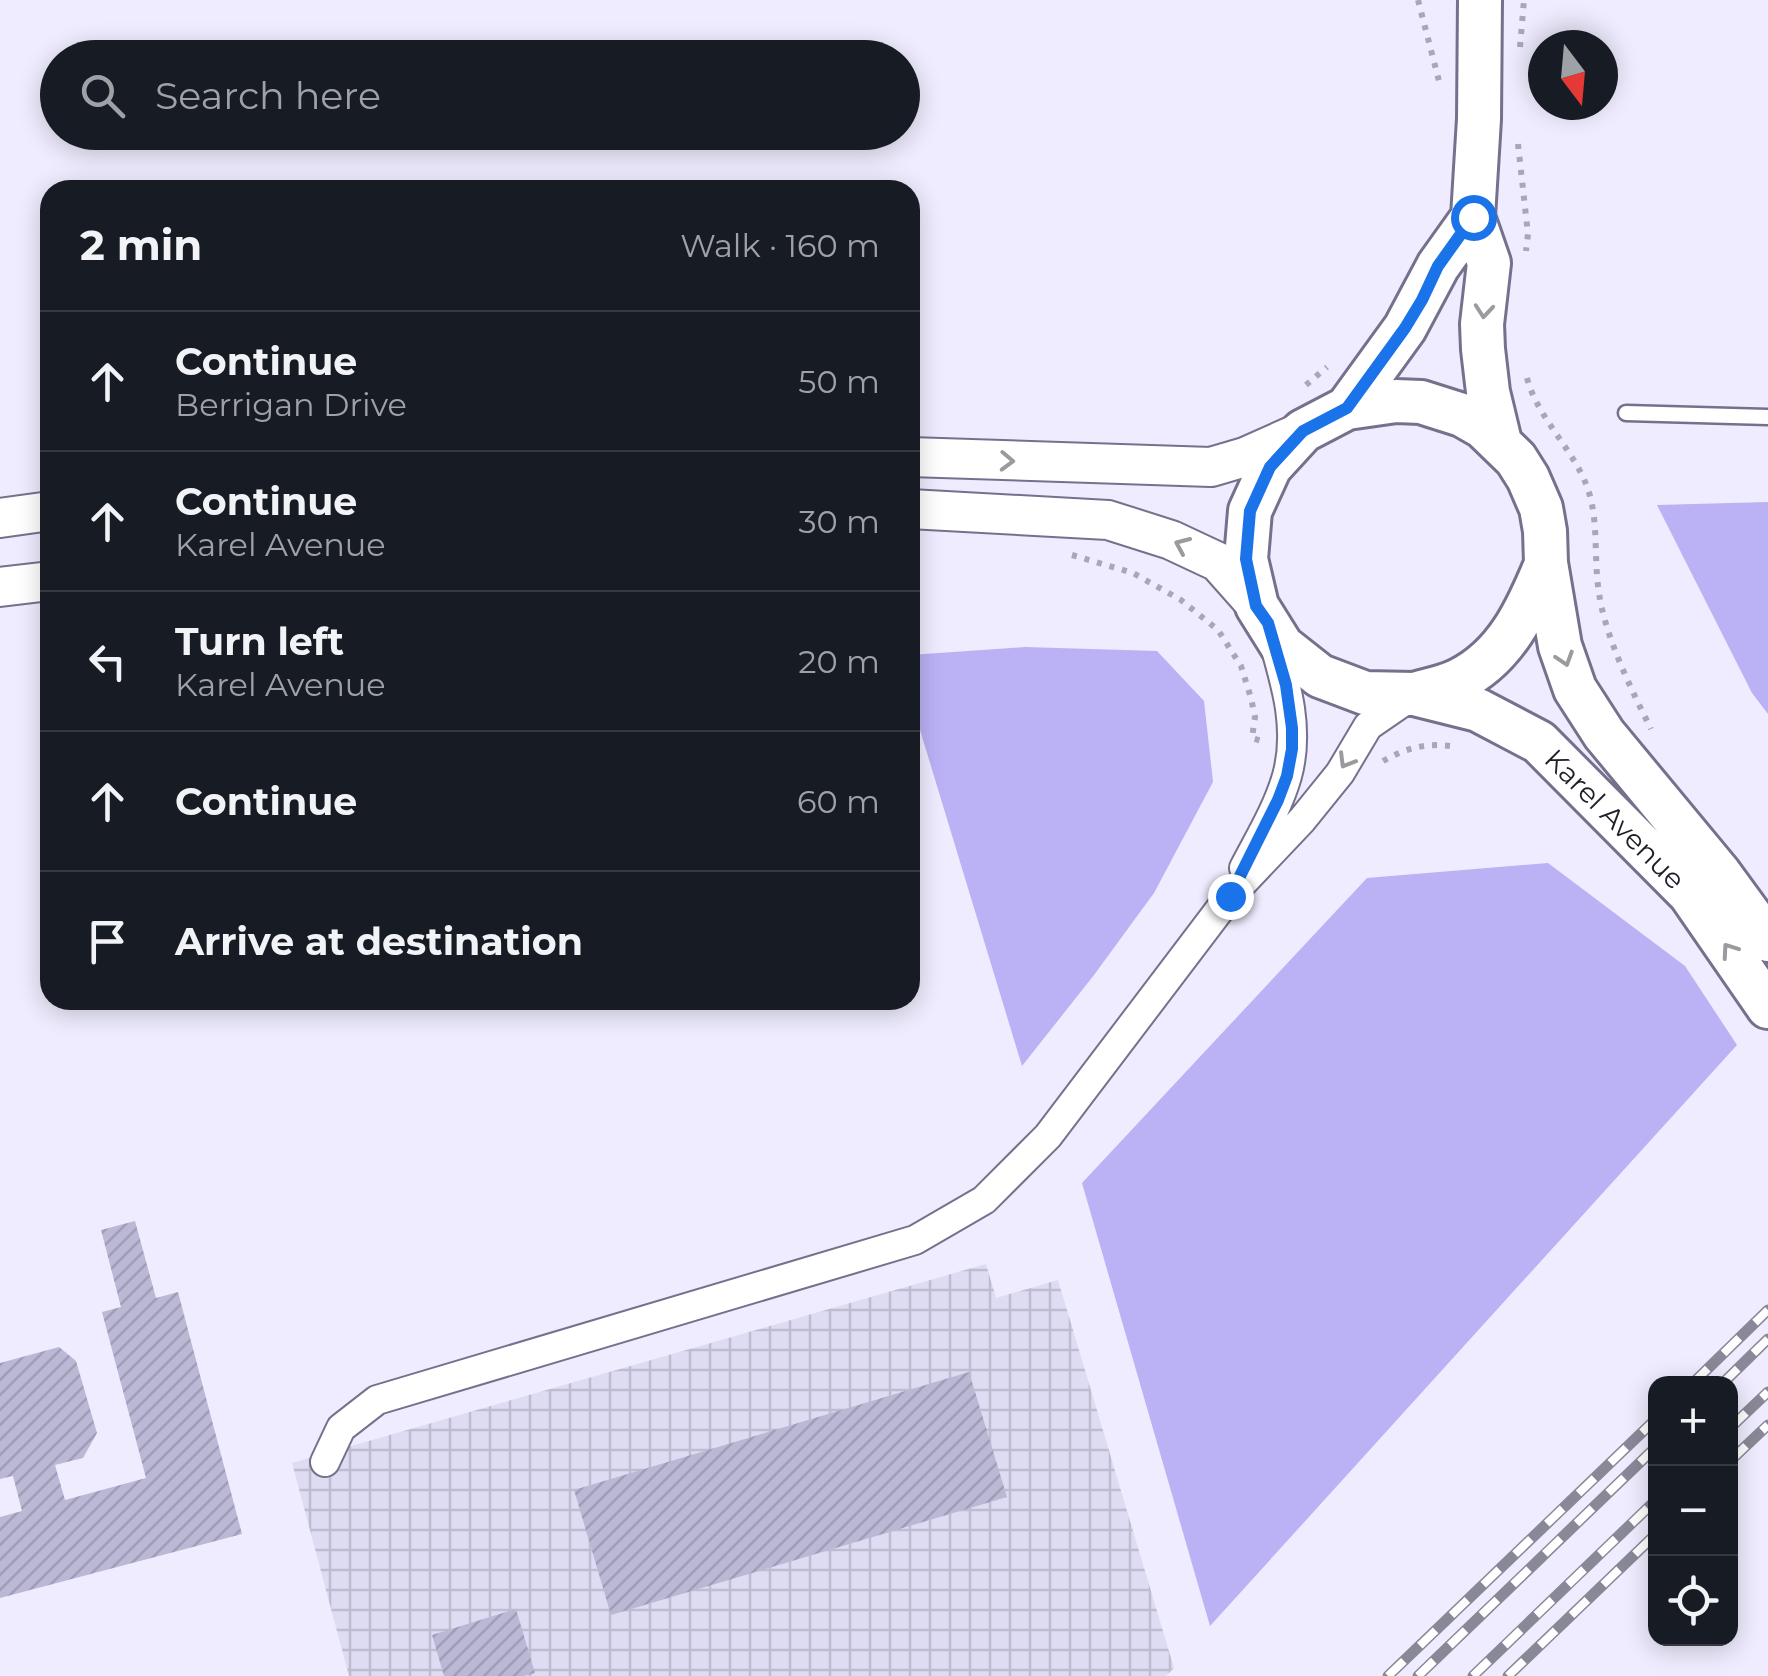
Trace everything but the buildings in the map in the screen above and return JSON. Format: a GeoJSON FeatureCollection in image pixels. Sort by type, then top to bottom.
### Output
{"type":"FeatureCollection","features":[{"type":"Feature","properties":{"kind":"main road"},"geometry":{"type":"LineString","coordinates":[[1480,0],[1473,217],[1490,263],[1482,324],[1483,349],[1500,442]]}},
{"type":"Feature","properties":{"kind":"main road"},"geometry":{"type":"LineString","coordinates":[[1347,408],[1405,328],[1438,266],[1473,217]]}},
{"type":"Feature","properties":{"kind":"main road","name":"Karel Avenue"},"geometry":{"type":"LineString","coordinates":[[920,457],[1211,466],[1245,457],[1300,411],[1396,400],[1421,402],[1482,426],[1522,468],[1540,508],[1560,646],[1575,689],[1705,884],[1768,1007]]}},
{"type":"Feature","properties":{"kind":"main road","name":"Karel Avenue"},"geometry":{"type":"LineString","coordinates":[[1262,614],[1246,559],[1250,511],[1300,411]]}},
{"type":"Feature","properties":{"kind":"main road","name":"Karel Avenue"},"geometry":{"type":"LineString","coordinates":[[920,510],[1108,520],[1171,540],[1218,562],[1262,614],[1282,646],[1320,676],[1365,693],[1414,694],[1478,710],[1539,742],[1768,940]]}},
{"type":"Feature","properties":{"kind":"main road"},"geometry":{"type":"LineString","coordinates":[[0,518],[40,512]]}},
{"type":"Feature","properties":{"kind":"main road","name":"Karel Avenue"},"geometry":{"type":"LineString","coordinates":[[1414,694],[1460,680],[1499,652],[1526,612],[1546,563]]}},
{"type":"Feature","properties":{"kind":"main road"},"geometry":{"type":"LineString","coordinates":[[0,588],[40,582]]}},
{"type":"Feature","properties":{"kind":"street"},"geometry":{"type":"LineString","coordinates":[[1230,896],[1278,800],[1292,749],[1286,685],[1262,614]]}},
{"type":"Feature","properties":{"kind":"street"},"geometry":{"type":"LineString","coordinates":[[324,1462],[341,1428],[377,1400],[915,1240],[984,1200],[1048,1136],[1230,896],[1302,820],[1340,773],[1368,726],[1414,694]]}},
{"type":"Feature","properties":{"kind":"lane"},"geometry":{"type":"LineString","coordinates":[[1626,413],[1768,416]]}},
{"type":"Feature","properties":{"kind":"path"},"geometry":{"type":"LineString","coordinates":[[1418,0],[1441,88]]}},
{"type":"Feature","properties":{"kind":"path"},"geometry":{"type":"LineString","coordinates":[[1520,58],[1524,0]]}},
{"type":"Feature","properties":{"kind":"path"},"geometry":{"type":"LineString","coordinates":[[1517,138],[1528,234],[1526,252]]}},
{"type":"Feature","properties":{"kind":"path"},"geometry":{"type":"LineString","coordinates":[[1300,411],[1328,367]]}},
{"type":"Feature","properties":{"kind":"path"},"geometry":{"type":"LineString","coordinates":[[1525,367],[1536,402],[1579,471],[1591,499],[1599,594],[1606,621],[1630,686],[1658,743]]}},
{"type":"Feature","properties":{"kind":"shaded area"},"geometry":{"type":"Polygon","coordinates":[[[1768,502],[1768,714],[1752,693],[1657,505],[1768,502]]]}},
{"type":"Feature","properties":{"kind":"shaded area"},"geometry":{"type":"Polygon","coordinates":[[[1025,647],[1157,651],[1204,701],[1213,782],[1154,893],[1022,1066],[920,730],[920,654],[1025,647]]]}},
{"type":"Feature","properties":{"kind":"shaded area"},"geometry":{"type":"Polygon","coordinates":[[[1548,863],[1685,966],[1737,1045],[1210,1626],[1082,1183],[1367,878],[1548,863]]]}},
{"type":"Feature","properties":{"kind":"shaded area"},"geometry":{"type":"Polygon","coordinates":[[[986,1264],[996,1298],[1058,1280],[1174,1668],[1166,1676],[349,1676],[292,1463],[986,1264]]]}},
{"type":"Feature","properties":{"kind":"railway"},"geometry":{"type":"LineString","coordinates":[[1700,1376],[1768,1310]]}},
{"type":"Feature","properties":{"kind":"railway"},"geometry":{"type":"LineString","coordinates":[[1730,1376],[1768,1339]]}},
{"type":"Feature","properties":{"kind":"railway"},"geometry":{"type":"LineString","coordinates":[[1738,1420],[1768,1392]]}},
{"type":"Feature","properties":{"kind":"railway"},"geometry":{"type":"LineString","coordinates":[[1738,1453],[1768,1425]]}},
{"type":"Feature","properties":{"kind":"railway"},"geometry":{"type":"LineString","coordinates":[[1388,1676],[1648,1427]]}},
{"type":"Feature","properties":{"kind":"railway"},"geometry":{"type":"LineString","coordinates":[[1418,1676],[1648,1455]]}},
{"type":"Feature","properties":{"kind":"railway"},"geometry":{"type":"LineString","coordinates":[[1473,1676],[1648,1508]]}},
{"type":"Feature","properties":{"kind":"railway"},"geometry":{"type":"LineString","coordinates":[[1508,1676],[1648,1542]]}},
{"type":"Feature","properties":{"kind":"route"},"geometry":{"type":"LineString","coordinates":[[1230,896],[1278,800],[1292,749],[1286,685],[1268,623],[1256,606],[1246,559],[1250,511],[1270,467],[1303,431],[1347,408],[1405,328],[1438,266],[1473,217]]}}]}
